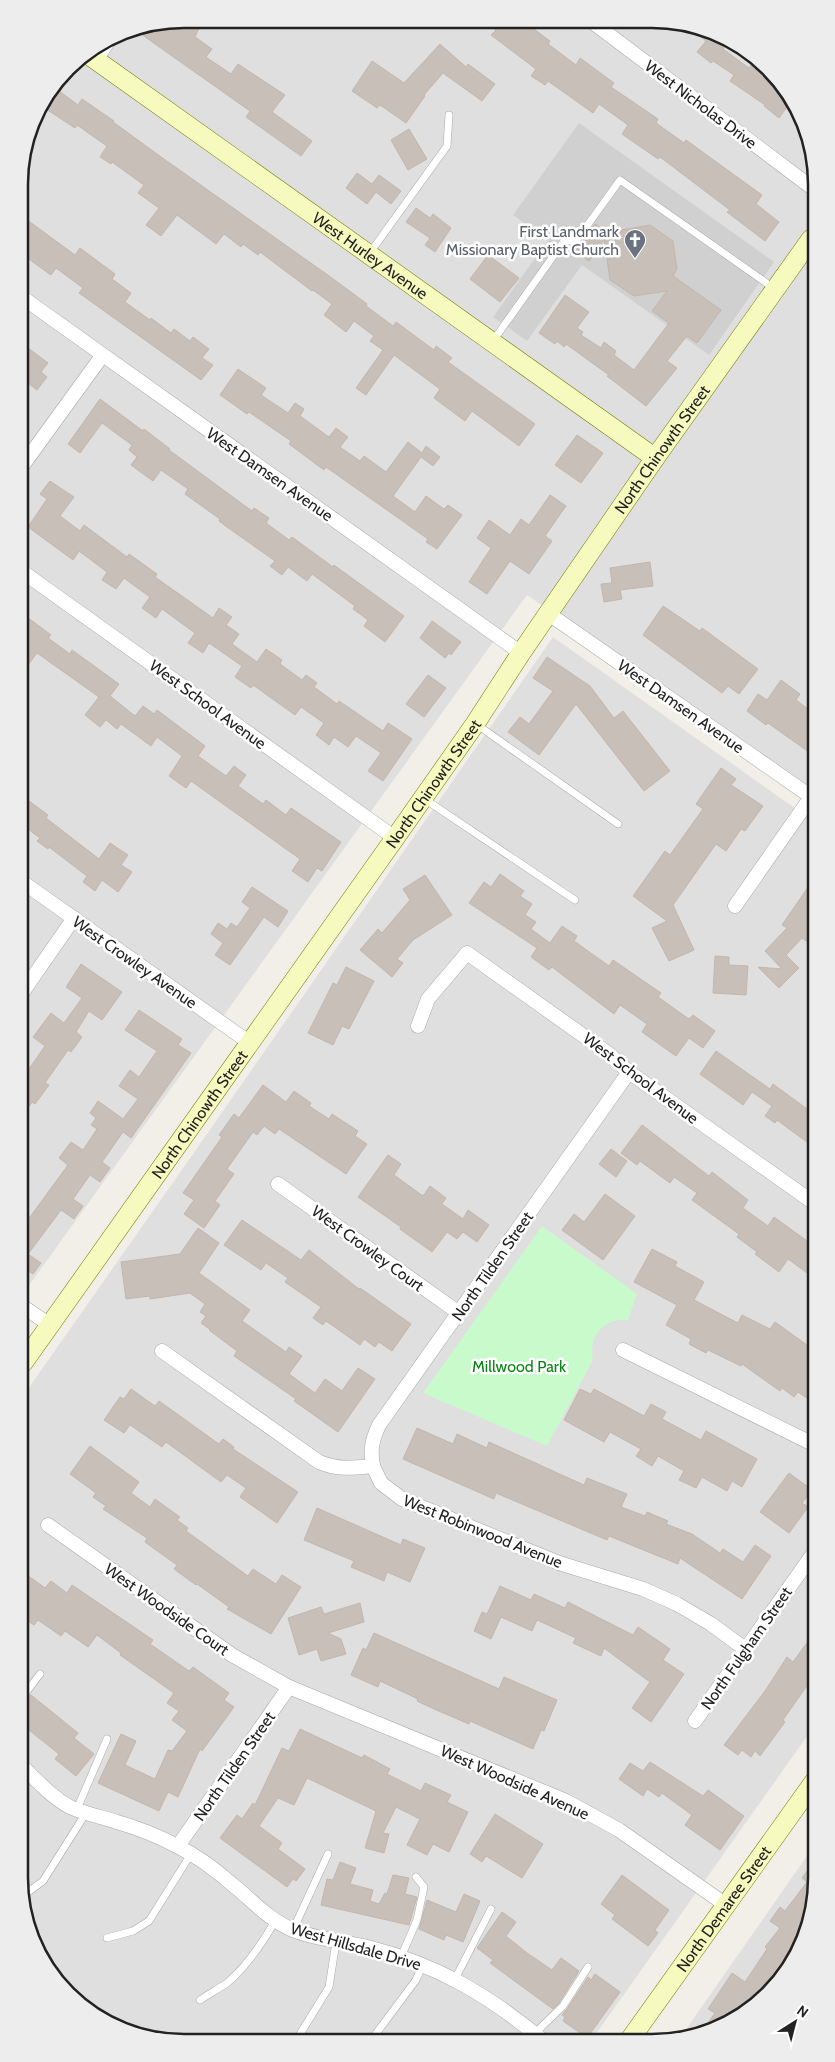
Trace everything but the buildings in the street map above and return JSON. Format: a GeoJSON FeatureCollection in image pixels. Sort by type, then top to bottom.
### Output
{"type":"FeatureCollection","features":[{"type":"Feature","properties":{"kind":"street","name":"West Nicholas Drive"},"geometry":{"type":"LineString","coordinates":[[600,28],[808,185]]}},
{"type":"Feature","properties":{"kind":"street","name":"West Hurley Avenue"},"geometry":{"type":"LineString","coordinates":[[93,57],[656,458]]}},
{"type":"Feature","properties":{"kind":"street","name":"North Chinowth Street"},"geometry":{"type":"LineString","coordinates":[[28,1356],[475,724],[521,652],[808,243]]}},
{"type":"Feature","properties":{"kind":"street","name":"West Damsen Avenue"},"geometry":{"type":"LineString","coordinates":[[28,302],[521,652]]}},
{"type":"Feature","properties":{"kind":"street"},"geometry":{"type":"LineString","coordinates":[[28,458],[102,356]]}},
{"type":"Feature","properties":{"kind":"street","name":"West School Avenue"},"geometry":{"type":"LineString","coordinates":[[28,576],[395,838]]}},
{"type":"Feature","properties":{"kind":"street","name":"West Damsen Avenue"},"geometry":{"type":"LineString","coordinates":[[549,614],[808,795]]}},
{"type":"Feature","properties":{"kind":"street"},"geometry":{"type":"LineString","coordinates":[[735,906],[808,804]]}},
{"type":"Feature","properties":{"kind":"street","name":"West Crowley Avenue"},"geometry":{"type":"LineString","coordinates":[[28,886],[250,1043]]}},
{"type":"Feature","properties":{"kind":"street"},"geometry":{"type":"LineString","coordinates":[[28,984],[74,918]]}},
{"type":"Feature","properties":{"kind":"street","name":"West School Avenue"},"geometry":{"type":"LineString","coordinates":[[418,1026],[428,999],[467,953],[609,1054],[629,1072],[807,1198]]}},
{"type":"Feature","properties":{"kind":"street","name":"North Tilden Street"},"geometry":{"type":"LineString","coordinates":[[373,1466],[370,1451],[379,1425],[629,1072]]}},
{"type":"Feature","properties":{"kind":"street","name":"West Crowley Court"},"geometry":{"type":"LineString","coordinates":[[278,1184],[459,1313]]}},
{"type":"Feature","properties":{"kind":"street"},"geometry":{"type":"LineString","coordinates":[[28,1310],[50,1325]]}},
{"type":"Feature","properties":{"kind":"street"},"geometry":{"type":"LineString","coordinates":[[162,1350],[319,1462],[345,1469],[373,1466]]}},
{"type":"Feature","properties":{"kind":"street"},"geometry":{"type":"LineString","coordinates":[[623,1350],[807,1441]]}},
{"type":"Feature","properties":{"kind":"street","name":"West Robinwood Avenue"},"geometry":{"type":"LineString","coordinates":[[373,1466],[382,1483],[402,1499],[559,1563],[643,1589],[669,1600],[711,1624],[745,1649]]}},
{"type":"Feature","properties":{"kind":"street","name":"West Woodside Court"},"geometry":{"type":"LineString","coordinates":[[48,1525],[232,1656],[289,1687]]}},
{"type":"Feature","properties":{"kind":"street","name":"North Fulgham Street"},"geometry":{"type":"LineString","coordinates":[[695,1721],[807,1562]]}},
{"type":"Feature","properties":{"kind":"street","name":"North Tilden Street"},"geometry":{"type":"LineString","coordinates":[[178,1846],[289,1687]]}},
{"type":"Feature","properties":{"kind":"street","name":"West Woodside Avenue"},"geometry":{"type":"LineString","coordinates":[[289,1687],[566,1801],[619,1830],[726,1905]]}},
{"type":"Feature","properties":{"kind":"street","name":"West Hillsdale Drive"},"geometry":{"type":"LineString","coordinates":[[28,1772],[70,1806],[147,1832],[178,1846],[234,1885],[257,1908],[275,1921],[293,1930],[336,1942],[369,1947],[423,1964],[455,1979],[491,2000],[532,2034]]}},
{"type":"Feature","properties":{"kind":"street","name":"North Demaree Street"},"geometry":{"type":"LineString","coordinates":[[634,2034],[807,1792]]}},
{"type":"Feature","properties":{"kind":"lane"},"geometry":{"type":"LineString","coordinates":[[369,255],[448,146],[448,115]]}},
{"type":"Feature","properties":{"kind":"lane"},"geometry":{"type":"LineString","coordinates":[[492,343],[564,241],[576,241],[620,180],[775,289]]}},
{"type":"Feature","properties":{"kind":"lane"},"geometry":{"type":"LineString","coordinates":[[475,724],[618,824]]}},
{"type":"Feature","properties":{"kind":"lane"},"geometry":{"type":"LineString","coordinates":[[423,798],[575,900]]}},
{"type":"Feature","properties":{"kind":"lane"},"geometry":{"type":"LineString","coordinates":[[28,1690],[40,1674]]}},
{"type":"Feature","properties":{"kind":"lane"},"geometry":{"type":"LineString","coordinates":[[29,1892],[42,1882],[82,1811],[107,1739]]}},
{"type":"Feature","properties":{"kind":"lane"},"geometry":{"type":"LineString","coordinates":[[107,1938],[134,1931],[149,1921],[191,1854]]}},
{"type":"Feature","properties":{"kind":"lane"},"geometry":{"type":"LineString","coordinates":[[293,1930],[328,1854]]}},
{"type":"Feature","properties":{"kind":"lane"},"geometry":{"type":"LineString","coordinates":[[401,1957],[417,1920],[424,1887],[416,1877]]}},
{"type":"Feature","properties":{"kind":"lane"},"geometry":{"type":"LineString","coordinates":[[455,1979],[491,1909]]}},
{"type":"Feature","properties":{"kind":"lane"},"geometry":{"type":"LineString","coordinates":[[200,2000],[227,1982],[236,1973],[267,1935],[275,1921]]}},
{"type":"Feature","properties":{"kind":"lane"},"geometry":{"type":"LineString","coordinates":[[301,2034],[330,1987],[336,1942]]}},
{"type":"Feature","properties":{"kind":"lane"},"geometry":{"type":"LineString","coordinates":[[376,2034],[416,1980],[423,1964]]}},
{"type":"Feature","properties":{"kind":"lane"},"geometry":{"type":"LineString","coordinates":[[539,2034],[563,2006],[588,1967]]}},
{"type":"Feature","properties":{"kind":"shaded area"},"geometry":{"type":"Polygon","coordinates":[[[652,28],[682,30],[702,36],[738,54],[762,73],[787,106],[796,124],[806,163],[808,184],[808,784],[527,595],[28,1287],[28,173],[30,153],[39,124],[48,105],[66,81],[81,66],[105,48],[124,39],[153,30],[163,29],[652,28]]]}},
{"type":"Feature","properties":{"kind":"shaded area","name":"First Landmark Missionary Baptist Church"},"geometry":{"type":"Polygon","coordinates":[[[579,123],[774,262],[709,355],[582,265],[527,341],[493,317],[548,240],[513,215],[579,123]]]}},
{"type":"Feature","properties":{"kind":"shaded area"},"geometry":{"type":"Polygon","coordinates":[[[553,637],[808,817],[807,1736],[596,2034],[184,2034],[153,2032],[115,2018],[81,1996],[60,1973],[48,1956],[39,1938],[29,1899],[28,1878],[28,1389],[553,637]]]}},
{"type":"Feature","properties":{"kind":"shaded area"},"geometry":{"type":"Polygon","coordinates":[[[807,1856],[805,1909],[799,1929],[787,1956],[769,1981],[738,2008],[711,2023],[685,2030],[807,1856]]]}},
{"type":"Feature","properties":{"kind":"green space","name":"Millwood Park"},"geometry":{"type":"Polygon","coordinates":[[[542,1226],[637,1294],[628,1320],[619,1320],[605,1325],[596,1336],[592,1351],[593,1360],[547,1446],[423,1393],[542,1226]]]}},
{"type":"Feature","properties":{"kind":"place","name":"First Landmark Missionary Baptist Church"},"geometry":{"type":"Point","coordinates":[635,259]}}]}
